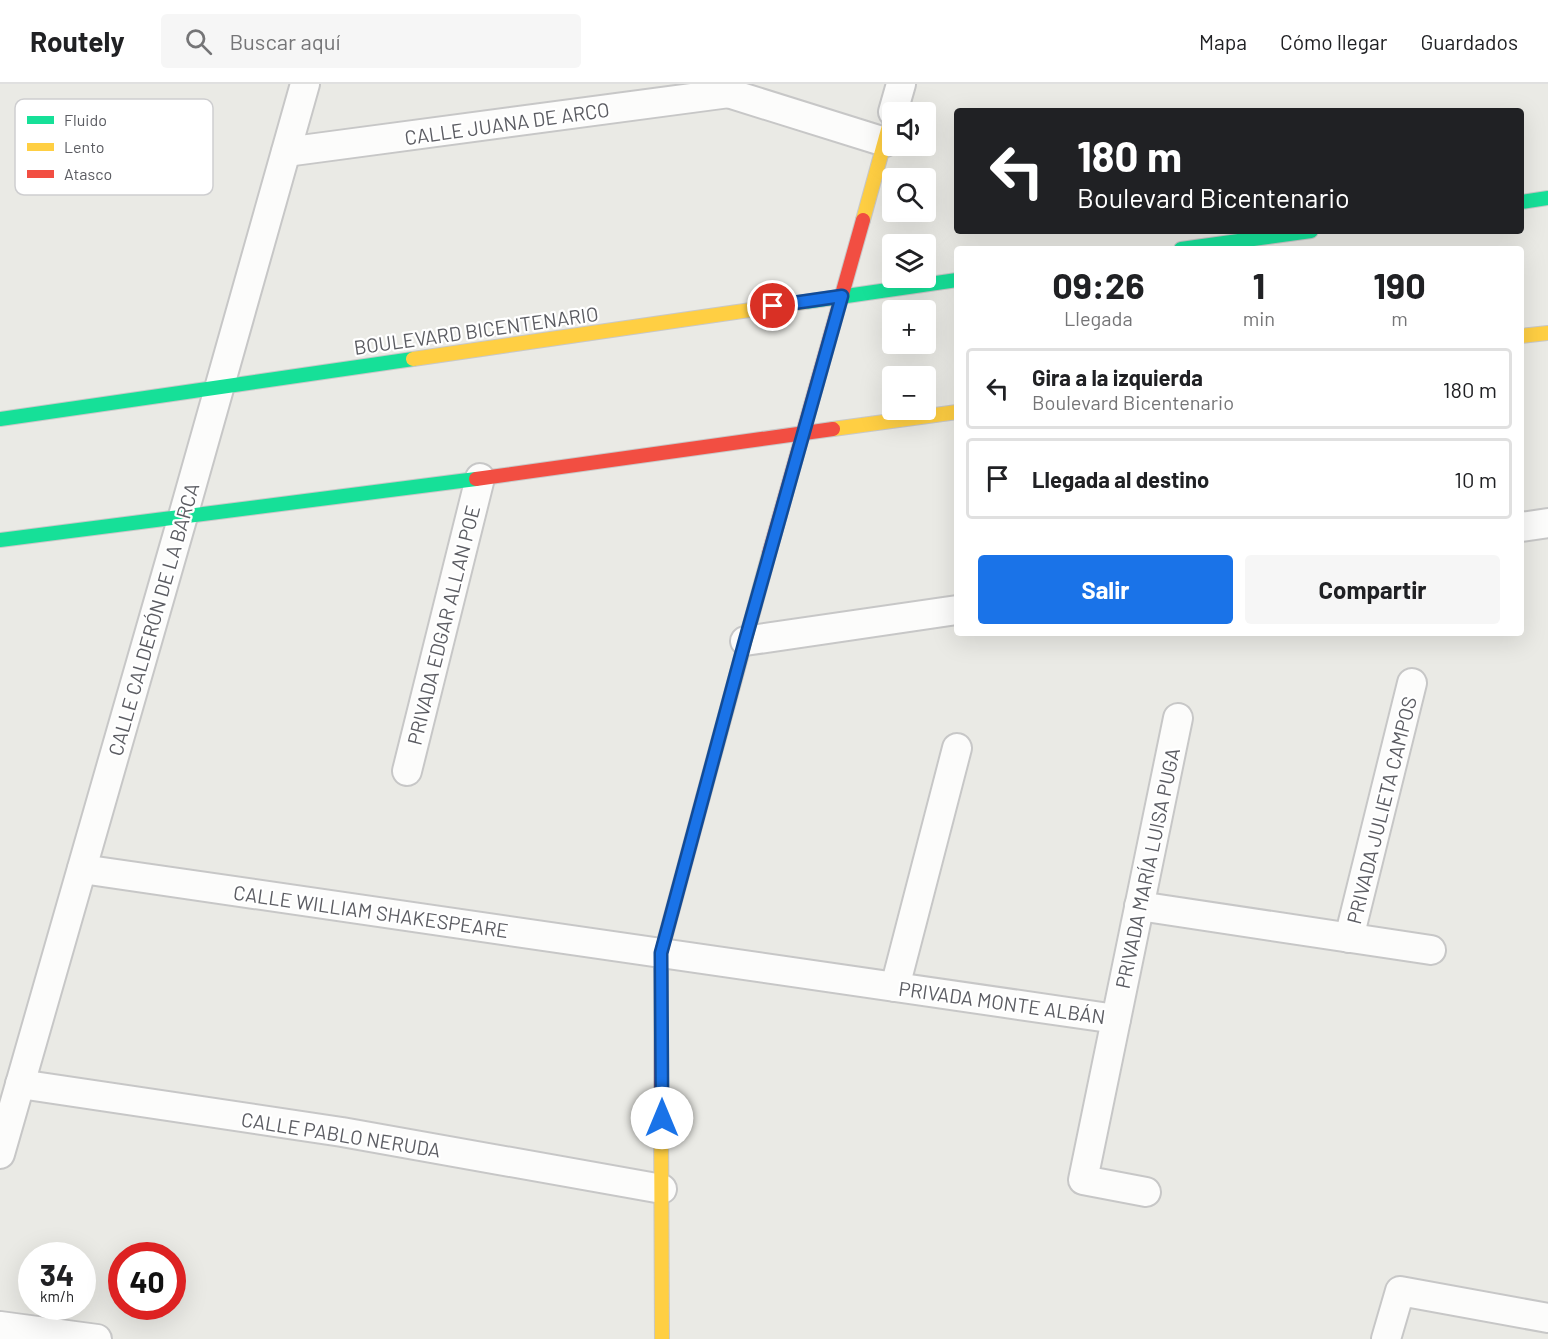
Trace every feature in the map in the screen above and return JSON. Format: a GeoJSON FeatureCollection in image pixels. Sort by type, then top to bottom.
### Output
{"type":"FeatureCollection","features":[{"type":"Feature","properties":{"kind":"main road"},"geometry":{"type":"LineString","coordinates":[[662,1339],[661,953],[745,641],[882,153]]}},
{"type":"Feature","properties":{"kind":"main road"},"geometry":{"type":"LineString","coordinates":[[1524,202],[1548,198]]}},
{"type":"Feature","properties":{"kind":"main road"},"geometry":{"type":"LineString","coordinates":[[1203,246],[1289,234]]}},
{"type":"Feature","properties":{"kind":"main road","name":"BOULEVARD BICENTENARIO"},"geometry":{"type":"LineString","coordinates":[[0,419],[954,280]]}},
{"type":"Feature","properties":{"kind":"main road"},"geometry":{"type":"LineString","coordinates":[[1524,336],[1548,333]]}},
{"type":"Feature","properties":{"kind":"main road"},"geometry":{"type":"LineString","coordinates":[[0,540],[480,478],[954,412]]}},
{"type":"Feature","properties":{"kind":"street","name":"CALLE CALDERÓN DE LA BARCA"},"geometry":{"type":"LineString","coordinates":[[0,1154],[305,84]]}},
{"type":"Feature","properties":{"kind":"street"},"geometry":{"type":"LineString","coordinates":[[700,84],[882,141]]}},
{"type":"Feature","properties":{"kind":"street"},"geometry":{"type":"LineString","coordinates":[[896,102],[901,84]]}},
{"type":"Feature","properties":{"kind":"street","name":"CALLE JUANA DE ARCO"},"geometry":{"type":"LineString","coordinates":[[286,152],[729,93]]}},
{"type":"Feature","properties":{"kind":"street","name":"PRIVADA EDGAR ALLAN POE"},"geometry":{"type":"LineString","coordinates":[[407,771],[480,478]]}},
{"type":"Feature","properties":{"kind":"street"},"geometry":{"type":"LineString","coordinates":[[1524,527],[1548,523]]}},
{"type":"Feature","properties":{"kind":"street"},"geometry":{"type":"LineString","coordinates":[[745,641],[954,610]]}},
{"type":"Feature","properties":{"kind":"street","name":"PRIVADA JULIETA CAMPOS"},"geometry":{"type":"LineString","coordinates":[[1349,938],[1413,683]]}},
{"type":"Feature","properties":{"kind":"street","name":"PRIVADA MARÍA LUISA PUGA"},"geometry":{"type":"LineString","coordinates":[[1116,1019],[1178,718]]}},
{"type":"Feature","properties":{"kind":"street"},"geometry":{"type":"LineString","coordinates":[[895,987],[957,748]]}},
{"type":"Feature","properties":{"kind":"street","name":"CALLE WILLIAM SHAKESPEARE"},"geometry":{"type":"LineString","coordinates":[[82,869],[661,953]]}},
{"type":"Feature","properties":{"kind":"street"},"geometry":{"type":"LineString","coordinates":[[1139,906],[1431,950]]}},
{"type":"Feature","properties":{"kind":"street","name":"PRIVADA MONTE ALBÁN"},"geometry":{"type":"LineString","coordinates":[[661,953],[1116,1019],[1083,1180],[1146,1192]]}},
{"type":"Feature","properties":{"kind":"street","name":"CALLE PABLO NERUDA"},"geometry":{"type":"LineString","coordinates":[[20,1084],[342,1132],[662,1189]]}},
{"type":"Feature","properties":{"kind":"street"},"geometry":{"type":"LineString","coordinates":[[1386,1339],[1400,1291],[1548,1318]]}},
{"type":"Feature","properties":{"kind":"street"},"geometry":{"type":"LineString","coordinates":[[0,1326],[97,1339]]}},
{"type":"Feature","properties":{"kind":"traffic: fast"},"geometry":{"type":"LineString","coordinates":[[1524,202],[1548,198]]}},
{"type":"Feature","properties":{"kind":"traffic: fast"},"geometry":{"type":"LineString","coordinates":[[1203,246],[1289,234]]}},
{"type":"Feature","properties":{"kind":"traffic: fast"},"geometry":{"type":"LineString","coordinates":[[805,302],[954,280]]}},
{"type":"Feature","properties":{"kind":"traffic: fast"},"geometry":{"type":"LineString","coordinates":[[0,419],[413,359]]}},
{"type":"Feature","properties":{"kind":"traffic: fast"},"geometry":{"type":"LineString","coordinates":[[0,540],[476,479]]}},
{"type":"Feature","properties":{"kind":"traffic: slow"},"geometry":{"type":"LineString","coordinates":[[863,220],[882,151]]}},
{"type":"Feature","properties":{"kind":"traffic: slow"},"geometry":{"type":"LineString","coordinates":[[413,359],[805,302]]}},
{"type":"Feature","properties":{"kind":"traffic: slow"},"geometry":{"type":"LineString","coordinates":[[1524,336],[1548,333]]}},
{"type":"Feature","properties":{"kind":"traffic: slow"},"geometry":{"type":"LineString","coordinates":[[833,429],[954,412]]}},
{"type":"Feature","properties":{"kind":"traffic: slow"},"geometry":{"type":"LineString","coordinates":[[703,797],[769,554]]}},
{"type":"Feature","properties":{"kind":"traffic: slow"},"geometry":{"type":"LineString","coordinates":[[661,1106],[662,1339]]}},
{"type":"Feature","properties":{"kind":"traffic: jam"},"geometry":{"type":"LineString","coordinates":[[769,554],[863,220]]}},
{"type":"Feature","properties":{"kind":"traffic: jam"},"geometry":{"type":"LineString","coordinates":[[476,479],[833,429]]}},
{"type":"Feature","properties":{"kind":"traffic: jam"},"geometry":{"type":"LineString","coordinates":[[661,1106],[661,953],[703,797]]}},
{"type":"Feature","properties":{"kind":"route"},"geometry":{"type":"LineString","coordinates":[[662,1118],[661,953],[745,641],[842,296],[773,306]]}}]}
